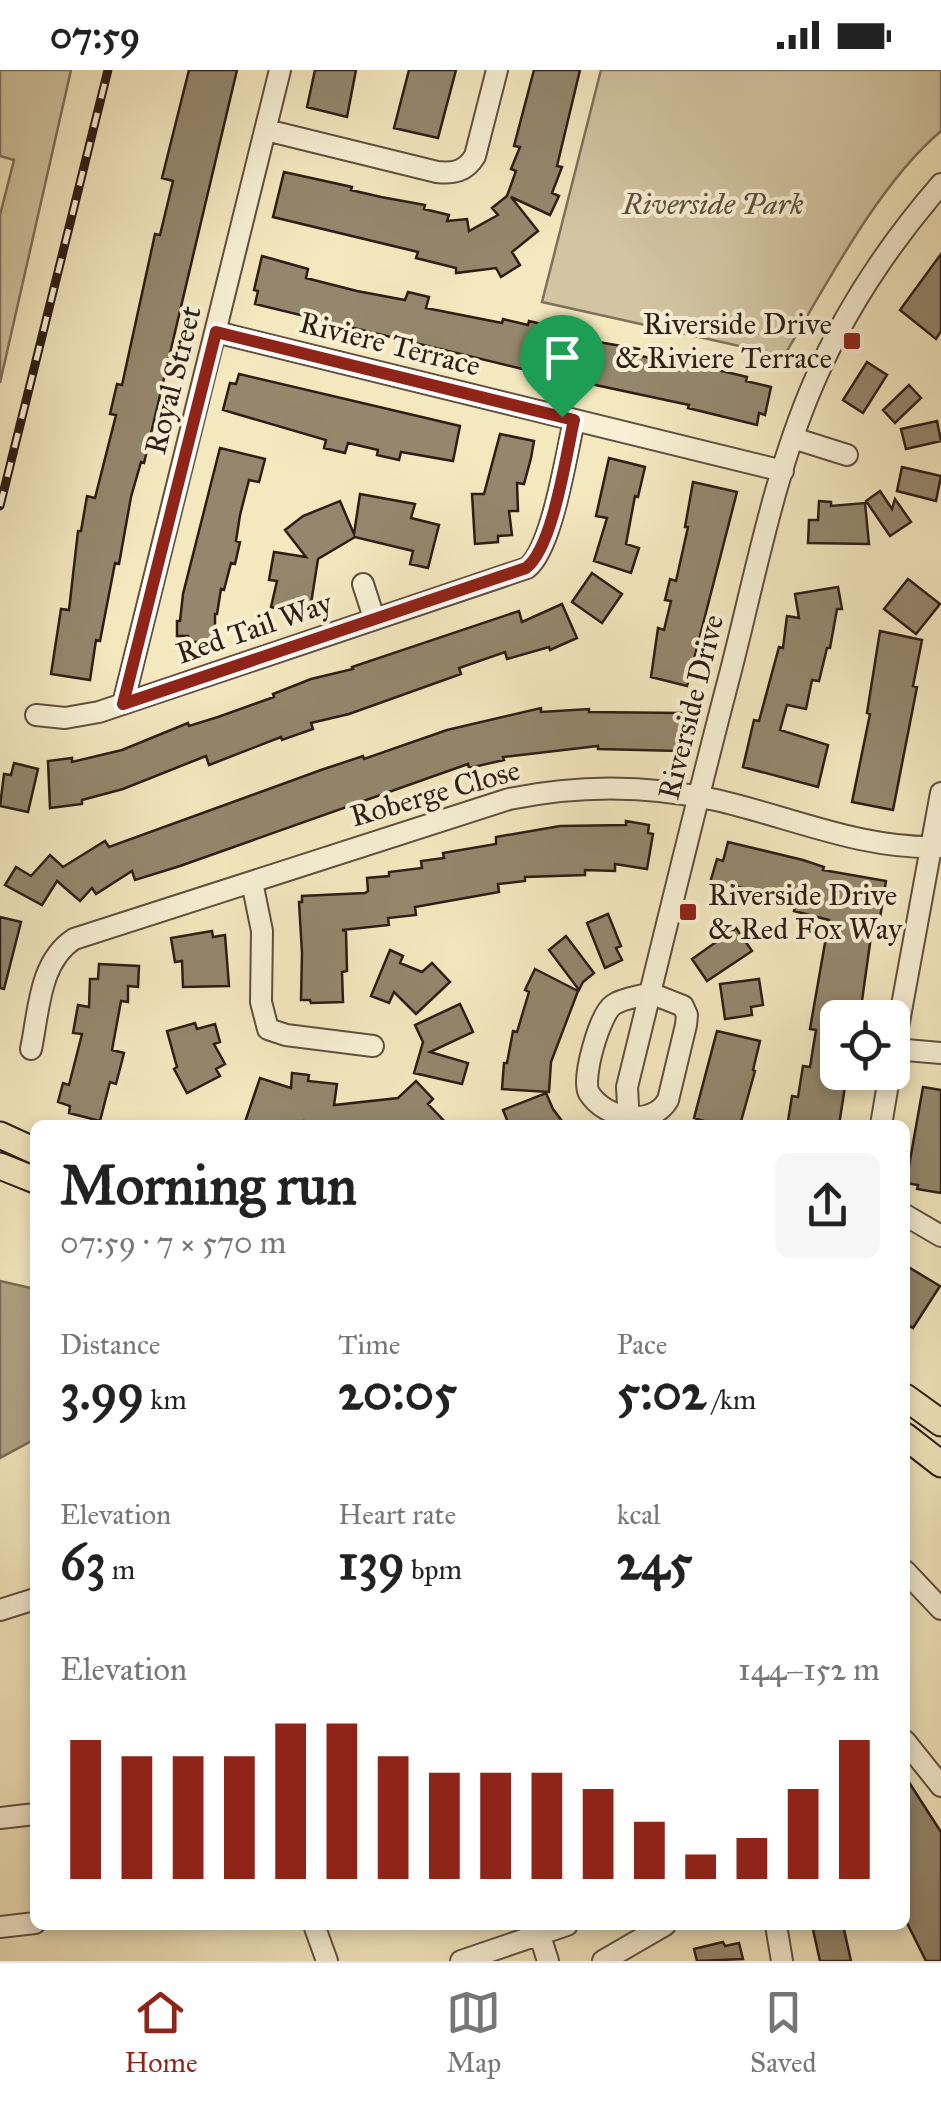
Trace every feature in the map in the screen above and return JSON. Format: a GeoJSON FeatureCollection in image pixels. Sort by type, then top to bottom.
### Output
{"type":"FeatureCollection","features":[{"type":"Feature","properties":{"kind":"main road"},"geometry":{"type":"LineString","coordinates":[[0,1135],[30,1149]]}},
{"type":"Feature","properties":{"kind":"main road"},"geometry":{"type":"LineString","coordinates":[[0,1166],[30,1178]]}},
{"type":"Feature","properties":{"kind":"main road"},"geometry":{"type":"LineString","coordinates":[[910,1401],[941,1423]]}},
{"type":"Feature","properties":{"kind":"main road"},"geometry":{"type":"LineString","coordinates":[[910,1440],[941,1464]]}},
{"type":"Feature","properties":{"kind":"street","name":"Royal Street"},"geometry":{"type":"LineString","coordinates":[[123,704],[280,70]]}},
{"type":"Feature","properties":{"kind":"street"},"geometry":{"type":"LineString","coordinates":[[266,130],[436,172],[456,172],[475,156],[498,70]]}},
{"type":"Feature","properties":{"kind":"street","name":"Riverside Drive"},"geometry":{"type":"LineString","coordinates":[[630,1120],[627,1087],[783,471],[816,376],[856,300],[900,234],[941,184]]}},
{"type":"Feature","properties":{"kind":"street","name":"Riviere Terrace"},"geometry":{"type":"LineString","coordinates":[[216,332],[783,471]]}},
{"type":"Feature","properties":{"kind":"street","name":"Red Tail Way"},"geometry":{"type":"LineString","coordinates":[[36,715],[76,717],[123,704],[526,568],[538,558],[546,536],[574,420]]}},
{"type":"Feature","properties":{"kind":"street"},"geometry":{"type":"LineString","coordinates":[[794,438],[847,456]]}},
{"type":"Feature","properties":{"kind":"street","name":"Red Tail Way"},"geometry":{"type":"LineString","coordinates":[[363,584],[374,618]]}},
{"type":"Feature","properties":{"kind":"street","name":"Roberge Close"},"geometry":{"type":"LineString","coordinates":[[31,1049],[48,969],[64,946],[86,935],[464,811],[529,795],[608,789],[698,796],[865,841],[936,847]]}},
{"type":"Feature","properties":{"kind":"street"},"geometry":{"type":"LineString","coordinates":[[904,1000],[936,847],[941,793]]}},
{"type":"Feature","properties":{"kind":"street"},"geometry":{"type":"LineString","coordinates":[[252,882],[262,932],[261,1002],[268,1029],[286,1035],[374,1046]]}},
{"type":"Feature","properties":{"kind":"street"},"geometry":{"type":"LineString","coordinates":[[606,1118],[586,1080],[603,1016],[619,1002],[650,994],[683,1006],[686,1025],[663,1109],[634,1120]]}},
{"type":"Feature","properties":{"kind":"street"},"geometry":{"type":"LineString","coordinates":[[910,1054],[941,1053]]}},
{"type":"Feature","properties":{"kind":"street","name":"Riverside Drive"},"geometry":{"type":"LineString","coordinates":[[606,1118],[627,1087]]}},
{"type":"Feature","properties":{"kind":"street"},"geometry":{"type":"LineString","coordinates":[[882,1120],[887,1090]]}},
{"type":"Feature","properties":{"kind":"street"},"geometry":{"type":"LineString","coordinates":[[910,1218],[941,1236]]}},
{"type":"Feature","properties":{"kind":"street"},"geometry":{"type":"LineString","coordinates":[[910,1576],[941,1609]]}},
{"type":"Feature","properties":{"kind":"street"},"geometry":{"type":"LineString","coordinates":[[0,1610],[30,1601]]}},
{"type":"Feature","properties":{"kind":"street"},"geometry":{"type":"LineString","coordinates":[[910,1747],[941,1786]]}},
{"type":"Feature","properties":{"kind":"street"},"geometry":{"type":"LineString","coordinates":[[0,1818],[30,1815]]}},
{"type":"Feature","properties":{"kind":"street"},"geometry":{"type":"LineString","coordinates":[[0,1927],[30,1924]]}},
{"type":"Feature","properties":{"kind":"street"},"geometry":{"type":"LineString","coordinates":[[316,1930],[326,1961]]}},
{"type":"Feature","properties":{"kind":"street"},"geometry":{"type":"LineString","coordinates":[[461,1961],[550,1930]]}},
{"type":"Feature","properties":{"kind":"street"},"geometry":{"type":"LineString","coordinates":[[603,1961],[656,1930]]}},
{"type":"Feature","properties":{"kind":"street"},"geometry":{"type":"LineString","coordinates":[[777,1930],[782,1961]]}},
{"type":"Feature","properties":{"kind":"street"},"geometry":{"type":"LineString","coordinates":[[539,1933],[548,1961]]}},
{"type":"Feature","properties":{"kind":"green space"},"geometry":{"type":"Polygon","coordinates":[[[0,70],[71,70],[0,383],[0,215],[14,160],[0,156],[0,70]]]}},
{"type":"Feature","properties":{"kind":"green space","name":"Riverside Park"},"geometry":{"type":"Polygon","coordinates":[[[601,70],[941,70],[941,131],[875,206],[784,356],[542,302],[601,70]]]}},
{"type":"Feature","properties":{"kind":"shaded area"},"geometry":{"type":"Polygon","coordinates":[[[0,1281],[30,1288],[30,1442],[0,1458],[0,1281]]]}},
{"type":"Feature","properties":{"kind":"building"},"geometry":{"type":"Polygon","coordinates":[[[189,70],[237,70],[144,463],[141,462],[131,497],[119,564],[115,563],[100,641],[96,640],[90,680],[51,674],[61,609],[69,610],[78,531],[87,496],[95,498],[116,415],[110,414],[117,384],[122,385],[155,234],[160,235],[173,181],[162,178],[189,70]]]}},
{"type":"Feature","properties":{"kind":"building"},"geometry":{"type":"Polygon","coordinates":[[[315,70],[356,70],[347,117],[307,107],[315,70]]]}},
{"type":"Feature","properties":{"kind":"building"},"geometry":{"type":"Polygon","coordinates":[[[409,70],[456,70],[438,138],[394,128],[409,70]]]}},
{"type":"Feature","properties":{"kind":"building"},"geometry":{"type":"Polygon","coordinates":[[[534,70],[580,70],[557,166],[562,167],[552,193],[559,196],[550,215],[511,197],[538,231],[512,252],[520,265],[501,277],[496,268],[456,273],[456,268],[416,258],[418,252],[273,217],[284,172],[425,205],[424,209],[449,215],[447,221],[467,219],[469,231],[498,215],[492,208],[507,196],[516,171],[511,169],[520,147],[514,146],[534,70]]]}},
{"type":"Feature","properties":{"kind":"building"},"geometry":{"type":"Polygon","coordinates":[[[941,254],[941,331],[936,339],[900,310],[941,254]]]}},
{"type":"Feature","properties":{"kind":"building"},"geometry":{"type":"Polygon","coordinates":[[[262,256],[308,269],[306,278],[357,291],[405,300],[408,292],[429,297],[426,308],[502,323],[503,319],[528,325],[529,321],[575,338],[639,349],[638,355],[671,364],[672,359],[747,377],[746,381],[771,387],[765,415],[759,413],[757,425],[688,408],[689,405],[586,383],[587,373],[562,367],[559,378],[255,304],[258,291],[254,290],[262,256]]]}},
{"type":"Feature","properties":{"kind":"building"},"geometry":{"type":"Polygon","coordinates":[[[867,362],[887,375],[863,413],[843,400],[867,362]]]}},
{"type":"Feature","properties":{"kind":"building"},"geometry":{"type":"Polygon","coordinates":[[[239,374],[460,426],[453,461],[401,452],[399,460],[348,443],[345,453],[324,448],[326,440],[223,410],[230,383],[236,384],[239,374]]]}},
{"type":"Feature","properties":{"kind":"building"},"geometry":{"type":"Polygon","coordinates":[[[909,385],[921,398],[895,423],[883,410],[909,385]]]}},
{"type":"Feature","properties":{"kind":"building"},"geometry":{"type":"Polygon","coordinates":[[[937,421],[941,441],[906,449],[901,429],[937,421]]]}},
{"type":"Feature","properties":{"kind":"building"},"geometry":{"type":"Polygon","coordinates":[[[500,434],[534,441],[531,458],[524,484],[517,483],[518,511],[509,511],[512,535],[498,536],[498,542],[475,544],[472,494],[484,494],[500,434]]]}},
{"type":"Feature","properties":{"kind":"building"},"geometry":{"type":"Polygon","coordinates":[[[220,448],[265,459],[259,482],[249,480],[240,515],[235,564],[231,563],[215,614],[215,642],[188,642],[188,636],[177,636],[177,621],[220,448]]]}},
{"type":"Feature","properties":{"kind":"building"},"geometry":{"type":"Polygon","coordinates":[[[609,458],[645,467],[626,544],[639,548],[631,573],[594,561],[607,518],[596,516],[609,458]]]}},
{"type":"Feature","properties":{"kind":"building"},"geometry":{"type":"Polygon","coordinates":[[[902,467],[941,476],[936,501],[897,491],[902,467]]]}},
{"type":"Feature","properties":{"kind":"building"},"geometry":{"type":"Polygon","coordinates":[[[693,482],[737,492],[687,686],[651,677],[658,628],[664,630],[671,601],[665,600],[670,579],[676,581],[688,527],[693,482]]]}},
{"type":"Feature","properties":{"kind":"building"},"geometry":{"type":"Polygon","coordinates":[[[880,491],[892,509],[895,499],[911,522],[890,536],[866,501],[880,491]]]}},
{"type":"Feature","properties":{"kind":"building"},"geometry":{"type":"Polygon","coordinates":[[[360,494],[415,504],[411,518],[439,525],[428,568],[410,564],[413,551],[355,537],[318,559],[310,610],[296,606],[294,613],[271,607],[277,581],[269,580],[274,552],[306,557],[285,530],[303,516],[340,501],[354,534],[360,494]]]}},
{"type":"Feature","properties":{"kind":"building"},"geometry":{"type":"Polygon","coordinates":[[[819,501],[831,502],[831,506],[865,503],[869,544],[808,543],[809,520],[818,520],[819,501]]]}},
{"type":"Feature","properties":{"kind":"building"},"geometry":{"type":"Polygon","coordinates":[[[592,573],[622,594],[602,623],[572,602],[592,573]]]}},
{"type":"Feature","properties":{"kind":"building"},"geometry":{"type":"Polygon","coordinates":[[[908,579],[940,604],[916,634],[884,609],[908,579]]]}},
{"type":"Feature","properties":{"kind":"building"},"geometry":{"type":"Polygon","coordinates":[[[838,587],[842,609],[837,609],[819,681],[812,680],[806,709],[787,705],[780,730],[828,745],[818,787],[743,767],[754,720],[759,721],[779,647],[783,648],[787,616],[799,618],[795,594],[838,587]]]}},
{"type":"Feature","properties":{"kind":"building"},"geometry":{"type":"Polygon","coordinates":[[[562,604],[577,638],[550,650],[549,647],[507,659],[505,652],[459,668],[461,674],[349,714],[311,723],[313,729],[282,740],[281,737],[209,765],[206,756],[123,789],[82,800],[82,804],[50,808],[48,761],[72,758],[72,762],[122,750],[188,723],[189,726],[274,697],[273,694],[311,679],[353,669],[519,611],[522,622],[562,604]]]}},
{"type":"Feature","properties":{"kind":"building"},"geometry":{"type":"Polygon","coordinates":[[[880,631],[922,640],[893,810],[852,802],[870,714],[867,713],[880,631]]]}},
{"type":"Feature","properties":{"kind":"building"},"geometry":{"type":"Polygon","coordinates":[[[541,708],[541,712],[589,709],[681,713],[679,751],[598,746],[503,757],[504,760],[469,768],[468,764],[180,866],[135,880],[132,871],[96,894],[92,888],[80,901],[57,881],[42,905],[5,885],[16,867],[31,876],[50,855],[63,867],[105,841],[109,847],[363,756],[364,759],[447,730],[541,708]]]}},
{"type":"Feature","properties":{"kind":"building"},"geometry":{"type":"Polygon","coordinates":[[[14,763],[38,769],[28,812],[0,806],[4,774],[11,775],[14,763]]]}},
{"type":"Feature","properties":{"kind":"building"},"geometry":{"type":"Polygon","coordinates":[[[626,821],[649,825],[648,833],[653,834],[647,869],[615,864],[615,871],[525,877],[525,881],[498,884],[499,892],[415,907],[416,915],[388,918],[389,925],[342,930],[346,931],[347,971],[342,972],[343,1002],[301,1000],[302,896],[365,893],[367,878],[422,868],[421,861],[496,844],[496,837],[560,826],[626,825],[626,821]]]}},
{"type":"Feature","properties":{"kind":"building"},"geometry":{"type":"Polygon","coordinates":[[[728,842],[803,860],[824,867],[823,870],[886,881],[878,930],[872,929],[862,1000],[820,1000],[820,1090],[844,1090],[840,1120],[788,1120],[792,1096],[798,1097],[803,1066],[810,1067],[816,1030],[810,1029],[829,920],[794,911],[797,902],[710,883],[717,859],[723,861],[728,842]]]}},
{"type":"Feature","properties":{"kind":"building"},"geometry":{"type":"Polygon","coordinates":[[[608,914],[621,946],[616,948],[622,960],[605,968],[587,923],[608,914]]]}},
{"type":"Feature","properties":{"kind":"building"},"geometry":{"type":"Polygon","coordinates":[[[0,917],[21,922],[4,989],[0,988],[0,917]]]}},
{"type":"Feature","properties":{"kind":"building"},"geometry":{"type":"Polygon","coordinates":[[[736,928],[752,951],[707,981],[692,959],[736,928]]]}},
{"type":"Feature","properties":{"kind":"building"},"geometry":{"type":"Polygon","coordinates":[[[212,931],[213,937],[225,935],[229,986],[183,987],[182,961],[175,962],[171,938],[212,931]]]}},
{"type":"Feature","properties":{"kind":"building"},"geometry":{"type":"Polygon","coordinates":[[[566,936],[594,973],[579,990],[549,950],[566,936]]]}},
{"type":"Feature","properties":{"kind":"building"},"geometry":{"type":"Polygon","coordinates":[[[390,950],[403,956],[400,963],[422,972],[432,963],[450,982],[416,1014],[394,992],[389,1003],[371,996],[390,950]]]}},
{"type":"Feature","properties":{"kind":"building"},"geometry":{"type":"Polygon","coordinates":[[[99,964],[139,966],[138,987],[128,986],[128,1002],[121,1001],[112,1050],[124,1053],[116,1084],[110,1082],[100,1120],[69,1113],[70,1106],[58,1102],[63,1083],[69,1085],[82,1034],[73,1033],[78,1005],[89,1007],[90,979],[98,979],[99,964]]]}},
{"type":"Feature","properties":{"kind":"building"},"geometry":{"type":"Polygon","coordinates":[[[535,969],[578,991],[551,1062],[549,1092],[502,1089],[504,1063],[535,969]]]}},
{"type":"Feature","properties":{"kind":"building"},"geometry":{"type":"Polygon","coordinates":[[[759,979],[763,1005],[751,1007],[752,1015],[725,1019],[720,984],[759,979]]]}},
{"type":"Feature","properties":{"kind":"building"},"geometry":{"type":"Polygon","coordinates":[[[460,1004],[473,1032],[430,1052],[468,1063],[462,1084],[414,1073],[423,1042],[415,1025],[460,1004]]]}},
{"type":"Feature","properties":{"kind":"building"},"geometry":{"type":"Polygon","coordinates":[[[195,1023],[197,1029],[215,1024],[220,1042],[214,1044],[225,1064],[216,1069],[220,1076],[187,1093],[174,1069],[177,1067],[167,1031],[195,1023]]]}},
{"type":"Feature","properties":{"kind":"building"},"geometry":{"type":"Polygon","coordinates":[[[717,1031],[760,1041],[741,1120],[694,1118],[717,1031]]]}},
{"type":"Feature","properties":{"kind":"building"},"geometry":{"type":"Polygon","coordinates":[[[292,1073],[309,1075],[308,1081],[337,1084],[334,1105],[398,1098],[416,1081],[433,1099],[428,1104],[443,1120],[246,1120],[260,1078],[291,1088],[292,1073]]]}},
{"type":"Feature","properties":{"kind":"building"},"geometry":{"type":"Polygon","coordinates":[[[923,1087],[941,1090],[941,1193],[917,1189],[918,1185],[910,1184],[910,1160],[923,1087]]]}},
{"type":"Feature","properties":{"kind":"building"},"geometry":{"type":"Polygon","coordinates":[[[546,1093],[561,1120],[507,1120],[503,1110],[546,1093]]]}},
{"type":"Feature","properties":{"kind":"building"},"geometry":{"type":"Polygon","coordinates":[[[910,1268],[940,1286],[913,1328],[910,1326],[910,1268]]]}},
{"type":"Feature","properties":{"kind":"building"},"geometry":{"type":"Polygon","coordinates":[[[910,1784],[941,1832],[941,1961],[926,1961],[910,1929],[910,1784]]]}},
{"type":"Feature","properties":{"kind":"building"},"geometry":{"type":"Polygon","coordinates":[[[813,1930],[844,1930],[851,1961],[820,1961],[813,1930]]]}},
{"type":"Feature","properties":{"kind":"building"},"geometry":{"type":"Polygon","coordinates":[[[723,1942],[725,1946],[739,1943],[743,1959],[697,1961],[694,1949],[723,1942]]]}},
{"type":"Feature","properties":{"kind":"railway"},"geometry":{"type":"LineString","coordinates":[[0,506],[108,70]]}},
{"type":"Feature","properties":{"kind":"place","name":"Riverside Drive & Riviere Terrace"},"geometry":{"type":"Point","coordinates":[852,341]}},
{"type":"Feature","properties":{"kind":"place","name":"Riverside Drive & Red Fox Way"},"geometry":{"type":"Point","coordinates":[688,912]}},
{"type":"Feature","properties":{"kind":"route"},"geometry":{"type":"LineString","coordinates":[[216,332],[562,417],[574,420],[546,536],[538,558],[526,568],[123,704],[216,332]]}}]}
